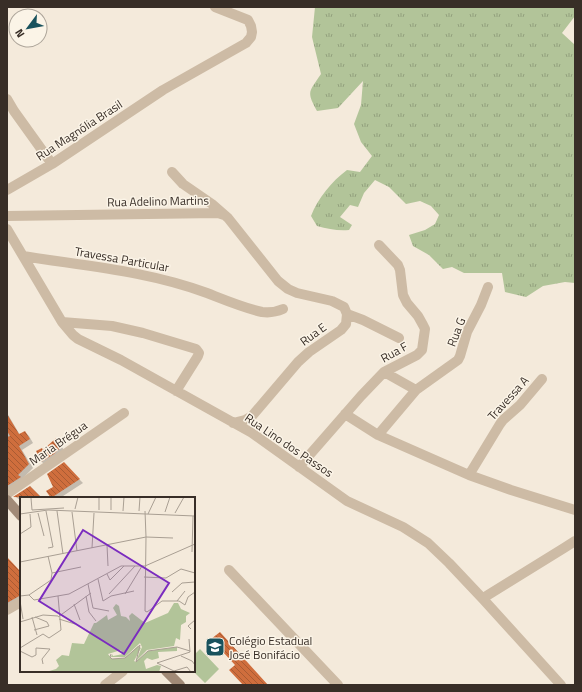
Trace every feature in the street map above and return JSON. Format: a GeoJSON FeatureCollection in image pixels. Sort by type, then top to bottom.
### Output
{"type":"FeatureCollection","features":[{"type":"Feature","properties":{"kind":"main road"},"geometry":{"type":"LineString","coordinates":[[7,500],[20,515]]}},
{"type":"Feature","properties":{"kind":"main road"},"geometry":{"type":"LineString","coordinates":[[167,672],[180,685]]}},
{"type":"Feature","properties":{"kind":"street","name":"Rua Magnólia Brasil"},"geometry":{"type":"LineString","coordinates":[[7,190],[52,164],[163,90],[246,43],[252,32],[248,20],[215,7]]}},
{"type":"Feature","properties":{"kind":"street"},"geometry":{"type":"LineString","coordinates":[[7,99],[14,112],[52,164]]}},
{"type":"Feature","properties":{"kind":"street"},"geometry":{"type":"LineString","coordinates":[[172,172],[183,184],[212,204],[224,215]]}},
{"type":"Feature","properties":{"kind":"street","name":"Rua Adelino Martins"},"geometry":{"type":"LineString","coordinates":[[7,216],[218,213],[228,218],[278,281],[288,289],[297,293],[332,300],[344,307],[347,314]]}},
{"type":"Feature","properties":{"kind":"street","name":"Rua Lino dos Passos"},"geometry":{"type":"LineString","coordinates":[[7,229],[62,322],[73,335],[252,433],[347,501],[402,527],[428,543],[483,599],[561,685]]}},
{"type":"Feature","properties":{"kind":"street","name":"Rua F"},"geometry":{"type":"LineString","coordinates":[[299,467],[360,396],[384,372],[417,355],[422,350],[425,329],[423,324],[407,303],[403,295],[398,265],[379,244]]}},
{"type":"Feature","properties":{"kind":"street","name":"Travessa Particular"},"geometry":{"type":"LineString","coordinates":[[23,256],[141,274],[190,286],[263,312],[278,312],[283,309]]}},
{"type":"Feature","properties":{"kind":"street","name":"Rua G"},"geometry":{"type":"LineString","coordinates":[[378,435],[416,390],[458,360],[467,332],[481,305],[488,287]]}},
{"type":"Feature","properties":{"kind":"street"},"geometry":{"type":"LineString","coordinates":[[347,314],[363,320],[399,338]]}},
{"type":"Feature","properties":{"kind":"street","name":"Rua E"},"geometry":{"type":"LineString","coordinates":[[233,423],[245,420],[252,416],[298,362],[309,352],[341,330],[346,324],[347,314]]}},
{"type":"Feature","properties":{"kind":"street"},"geometry":{"type":"LineString","coordinates":[[62,322],[102,324],[120,327],[196,349],[199,353],[198,356],[176,391]]}},
{"type":"Feature","properties":{"kind":"street"},"geometry":{"type":"LineString","coordinates":[[384,372],[416,390]]}},
{"type":"Feature","properties":{"kind":"street","name":"Travessa A"},"geometry":{"type":"LineString","coordinates":[[469,475],[503,420],[520,405],[542,379]]}},
{"type":"Feature","properties":{"kind":"street","name":"Maria Brégua"},"geometry":{"type":"LineString","coordinates":[[7,494],[124,413]]}},
{"type":"Feature","properties":{"kind":"street"},"geometry":{"type":"LineString","coordinates":[[345,414],[378,435],[469,475],[575,510]]}},
{"type":"Feature","properties":{"kind":"street"},"geometry":{"type":"LineString","coordinates":[[252,416],[250,422],[252,433]]}},
{"type":"Feature","properties":{"kind":"street"},"geometry":{"type":"LineString","coordinates":[[483,599],[575,540]]}},
{"type":"Feature","properties":{"kind":"street"},"geometry":{"type":"LineString","coordinates":[[229,570],[338,685]]}},
{"type":"Feature","properties":{"kind":"street"},"geometry":{"type":"LineString","coordinates":[[7,610],[20,603]]}},
{"type":"Feature","properties":{"kind":"street"},"geometry":{"type":"LineString","coordinates":[[106,685],[122,672]]}},
{"type":"Feature","properties":{"kind":"green space"},"geometry":{"type":"Polygon","coordinates":[[[315,7],[575,7],[575,16],[562,33],[575,45],[575,283],[565,282],[543,286],[526,297],[505,292],[502,273],[464,273],[452,267],[443,269],[429,255],[413,246],[409,235],[425,230],[435,224],[439,215],[431,206],[420,201],[406,204],[389,187],[375,180],[364,193],[358,207],[350,205],[340,217],[352,225],[349,230],[333,230],[317,226],[311,216],[317,203],[326,190],[347,170],[360,172],[372,156],[361,142],[354,124],[361,105],[363,81],[338,108],[317,111],[311,99],[310,92],[321,74],[312,37],[315,7]]]}},
{"type":"Feature","properties":{"kind":"green space"},"geometry":{"type":"Polygon","coordinates":[[[200,649],[219,669],[205,683],[194,672],[195,654],[200,649]]]}},
{"type":"Feature","properties":{"kind":"building"},"geometry":{"type":"Polygon","coordinates":[[[7,414],[19,434],[25,431],[30,439],[19,446],[29,464],[18,475],[21,477],[7,486],[7,437],[10,436],[7,431],[7,414]]]}},
{"type":"Feature","properties":{"kind":"building"},"geometry":{"type":"Polygon","coordinates":[[[56,438],[62,446],[54,454],[41,462],[36,451],[42,448],[43,450],[56,438]]]}},
{"type":"Feature","properties":{"kind":"building"},"geometry":{"type":"Polygon","coordinates":[[[64,462],[80,479],[50,497],[46,491],[53,487],[47,474],[64,462]]]}},
{"type":"Feature","properties":{"kind":"building"},"geometry":{"type":"Polygon","coordinates":[[[30,486],[41,497],[20,497],[13,497],[30,486]]]}},
{"type":"Feature","properties":{"kind":"building"},"geometry":{"type":"Polygon","coordinates":[[[7,557],[20,571],[20,596],[7,603],[7,557]]]}},
{"type":"Feature","properties":{"kind":"building"},"geometry":{"type":"Polygon","coordinates":[[[220,632],[268,685],[243,685],[229,670],[235,665],[211,639],[220,632]]]}},
{"type":"Feature","properties":{"kind":"place","name":"Colégio Estadual José Bonifácio"},"geometry":{"type":"Point","coordinates":[215,647]}}]}
